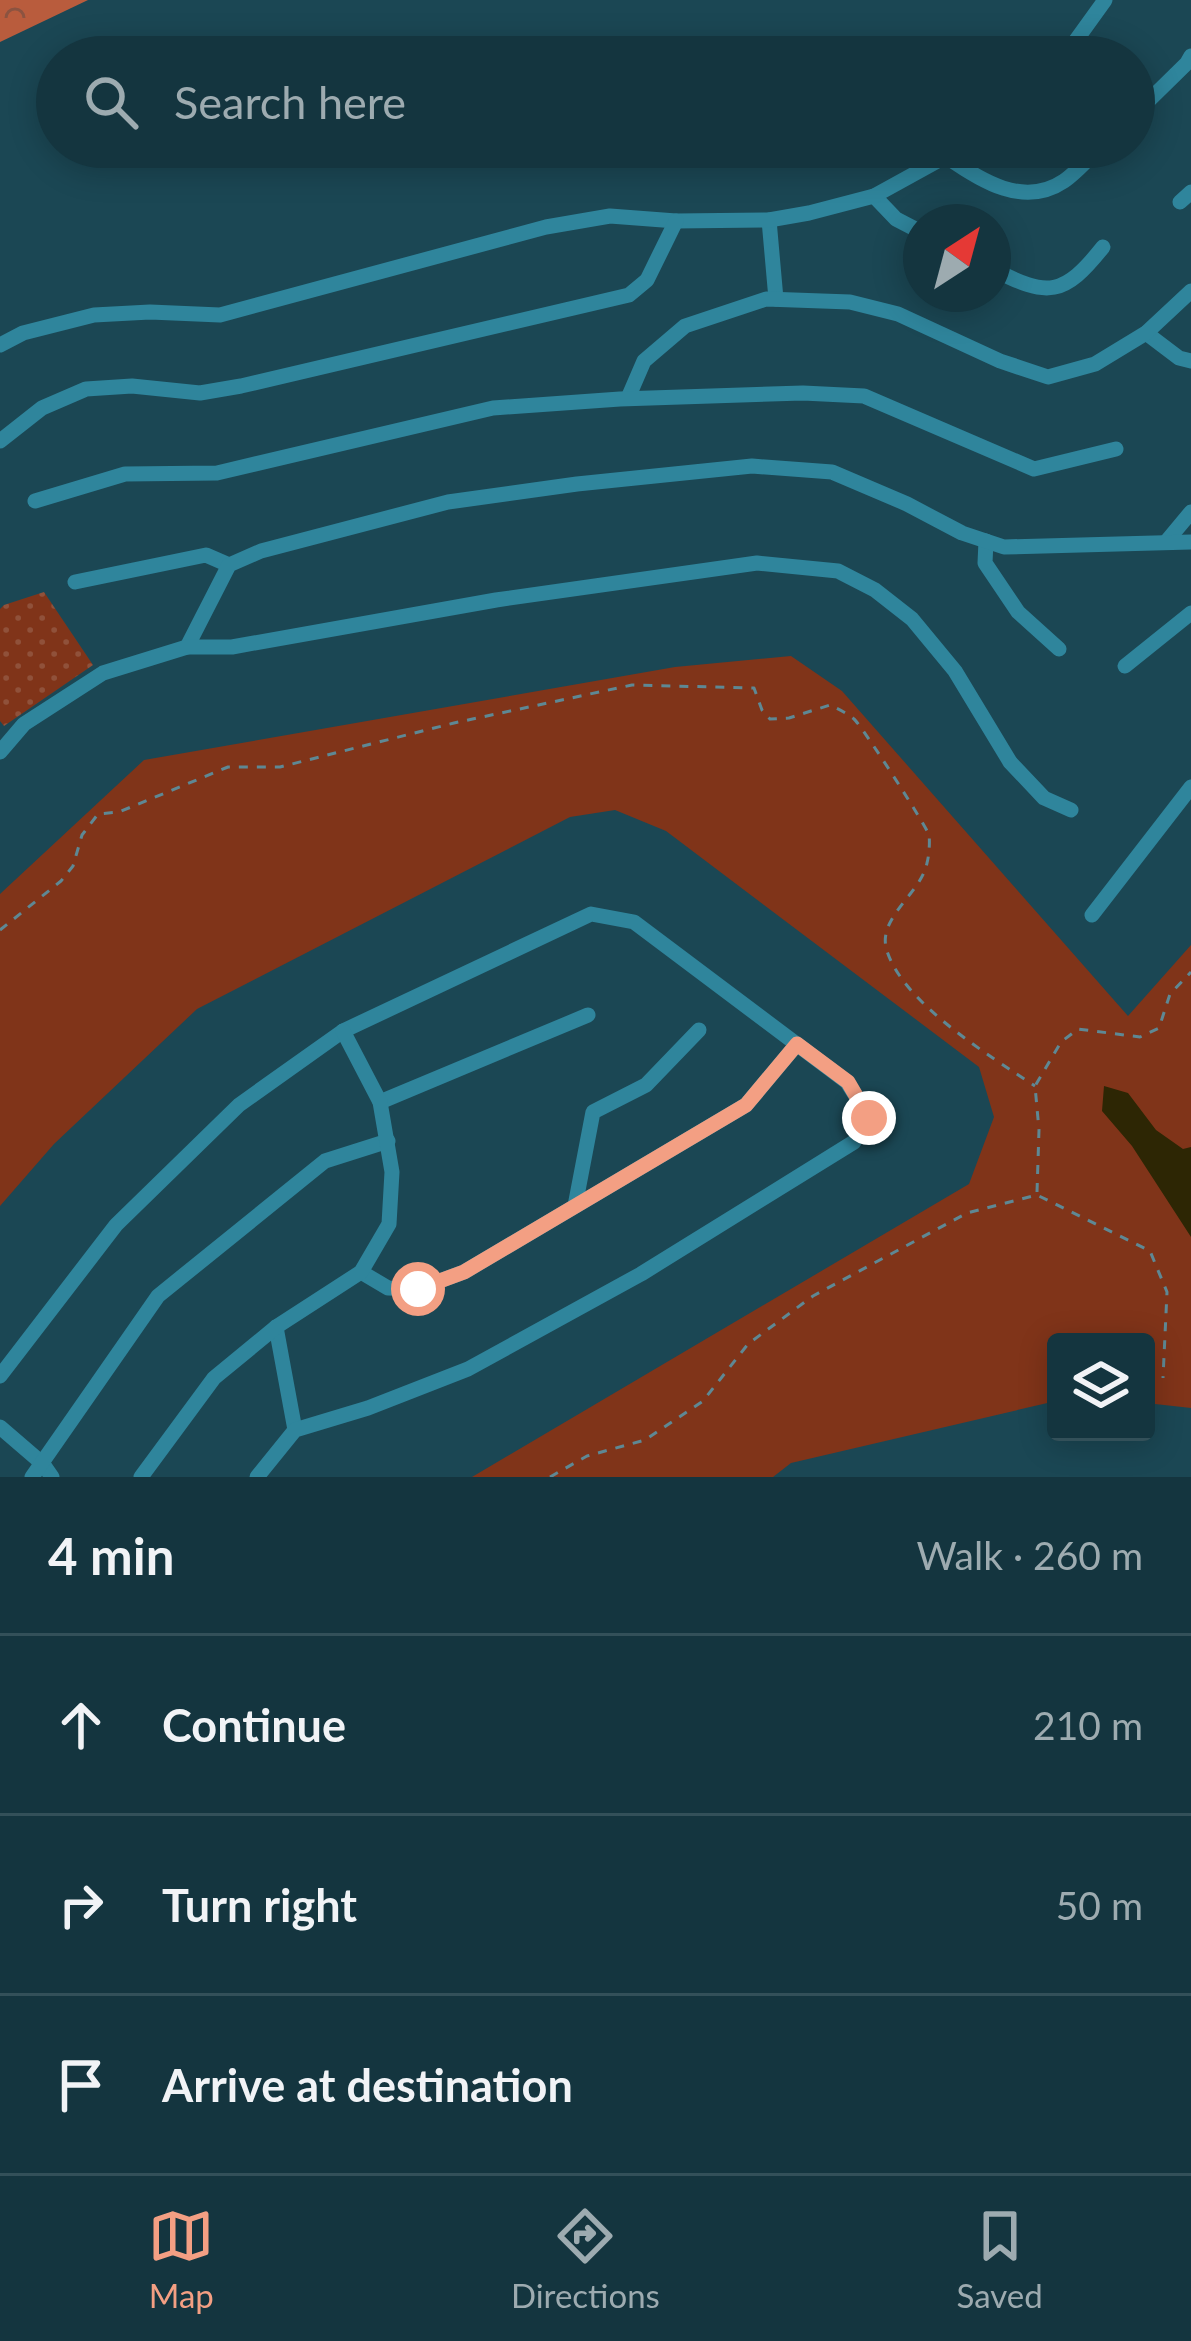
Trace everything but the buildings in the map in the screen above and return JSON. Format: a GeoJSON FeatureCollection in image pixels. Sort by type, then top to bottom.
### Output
{"type":"FeatureCollection","features":[{"type":"Feature","properties":{"kind":"street"},"geometry":{"type":"LineString","coordinates":[[1079,36],[1106,0]]}},
{"type":"Feature","properties":{"kind":"street"},"geometry":{"type":"LineString","coordinates":[[1155,94],[1191,56]]}},
{"type":"Feature","properties":{"kind":"street"},"geometry":{"type":"LineString","coordinates":[[0,345],[23,333],[94,315],[220,315],[546,226],[610,216],[769,220],[874,196],[926,168]]}},
{"type":"Feature","properties":{"kind":"street"},"geometry":{"type":"LineString","coordinates":[[962,168],[1017,193],[1043,192],[1078,168]]}},
{"type":"Feature","properties":{"kind":"street"},"geometry":{"type":"LineString","coordinates":[[874,196],[903,223]]}},
{"type":"Feature","properties":{"kind":"street"},"geometry":{"type":"LineString","coordinates":[[769,220],[776,299]]}},
{"type":"Feature","properties":{"kind":"street"},"geometry":{"type":"LineString","coordinates":[[0,441],[42,408],[86,389],[220,390],[629,295],[646,280],[676,221]]}},
{"type":"Feature","properties":{"kind":"street"},"geometry":{"type":"LineString","coordinates":[[1011,279],[1049,290],[1080,276],[1103,248]]}},
{"type":"Feature","properties":{"kind":"street"},"geometry":{"type":"LineString","coordinates":[[628,398],[644,361],[685,326],[766,299],[850,302],[898,314],[1000,361],[1048,377],[1095,364],[1146,333],[1191,291]]}},
{"type":"Feature","properties":{"kind":"street"},"geometry":{"type":"LineString","coordinates":[[1146,333],[1179,358],[1191,361]]}},
{"type":"Feature","properties":{"kind":"street"},"geometry":{"type":"LineString","coordinates":[[35,501],[125,474],[217,473],[493,408],[628,398],[864,396],[1034,470],[1116,448]]}},
{"type":"Feature","properties":{"kind":"street"},"geometry":{"type":"LineString","coordinates":[[187,647],[230,566],[261,551],[448,502],[577,484],[752,466],[832,472],[1004,548],[1191,542]]}},
{"type":"Feature","properties":{"kind":"street"},"geometry":{"type":"LineString","coordinates":[[1166,542],[1191,512]]}},
{"type":"Feature","properties":{"kind":"street"},"geometry":{"type":"LineString","coordinates":[[986,541],[985,563],[1018,612],[1059,649]]}},
{"type":"Feature","properties":{"kind":"street"},"geometry":{"type":"LineString","coordinates":[[74,582],[206,555],[230,566]]}},
{"type":"Feature","properties":{"kind":"street"},"geometry":{"type":"LineString","coordinates":[[0,752],[24,724],[103,673],[187,647],[232,647],[496,600],[758,562],[838,571],[875,590],[912,620],[955,671],[1010,761],[1044,798],[1071,810]]}},
{"type":"Feature","properties":{"kind":"street"},"geometry":{"type":"LineString","coordinates":[[1125,665],[1191,613]]}},
{"type":"Feature","properties":{"kind":"street"},"geometry":{"type":"LineString","coordinates":[[1092,915],[1191,787]]}},
{"type":"Feature","properties":{"kind":"street"},"geometry":{"type":"LineString","coordinates":[[0,1376],[116,1225],[239,1105],[343,1031],[591,914],[634,922],[848,1082],[869,1118],[854,1142],[641,1274],[469,1369],[295,1430],[256,1477]]}},
{"type":"Feature","properties":{"kind":"street"},"geometry":{"type":"LineString","coordinates":[[380,1102],[588,1015]]}},
{"type":"Feature","properties":{"kind":"street"},"geometry":{"type":"LineString","coordinates":[[575,1206],[592,1112],[646,1084],[699,1030]]}},
{"type":"Feature","properties":{"kind":"street"},"geometry":{"type":"LineString","coordinates":[[141,1477],[214,1378],[276,1328],[361,1271],[389,1224],[392,1172],[380,1102],[343,1031]]}},
{"type":"Feature","properties":{"kind":"street"},"geometry":{"type":"LineString","coordinates":[[361,1271],[388,1288],[418,1289],[464,1272],[746,1105],[797,1044]]}},
{"type":"Feature","properties":{"kind":"street"},"geometry":{"type":"LineString","coordinates":[[0,1427],[42,1472],[158,1296],[326,1161],[388,1141]]}},
{"type":"Feature","properties":{"kind":"street"},"geometry":{"type":"LineString","coordinates":[[276,1328],[295,1430]]}},
{"type":"Feature","properties":{"kind":"path"},"geometry":{"type":"LineString","coordinates":[[0,930],[73,866],[82,836],[98,814],[119,812],[228,767],[280,767],[632,685],[754,688],[770,719],[830,705],[855,719],[929,832],[927,866],[888,923],[885,947],[902,981],[967,1040],[1035,1086]]}},
{"type":"Feature","properties":{"kind":"path"},"geometry":{"type":"LineString","coordinates":[[1037,1195],[1035,1086],[1061,1042],[1078,1029],[1140,1037],[1159,1028],[1170,994],[1191,972]]}},
{"type":"Feature","properties":{"kind":"path"},"geometry":{"type":"LineString","coordinates":[[550,1477],[587,1456],[645,1440],[703,1401],[748,1344],[813,1296],[967,1213],[1037,1195],[1150,1251],[1167,1292],[1163,1378]]}},
{"type":"Feature","properties":{"kind":"shaded area"},"geometry":{"type":"Polygon","coordinates":[[[44,592],[93,665],[4,726],[0,721],[0,609],[44,592]]]}},
{"type":"Feature","properties":{"kind":"shaded area"},"geometry":{"type":"Polygon","coordinates":[[[791,656],[842,691],[1128,1016],[1191,945],[1191,1408],[1155,1404],[1155,1333],[1047,1333],[1047,1403],[791,1463],[773,1477],[472,1477],[969,1184],[994,1117],[979,1067],[666,831],[615,810],[570,817],[197,1009],[54,1144],[0,1206],[0,894],[144,760],[675,667],[791,656]]]}},
{"type":"Feature","properties":{"kind":"shaded area"},"geometry":{"type":"Polygon","coordinates":[[[1104,1086],[1128,1093],[1156,1130],[1183,1149],[1191,1147],[1191,1237],[1132,1146],[1102,1111],[1104,1086]]]}},
{"type":"Feature","properties":{"kind":"green space"},"geometry":{"type":"Polygon","coordinates":[[[0,0],[88,0],[0,42],[0,0]]]}},
{"type":"Feature","properties":{"kind":"route"},"geometry":{"type":"LineString","coordinates":[[418,1289],[464,1272],[746,1105],[797,1044],[848,1082],[869,1118]]}}]}
